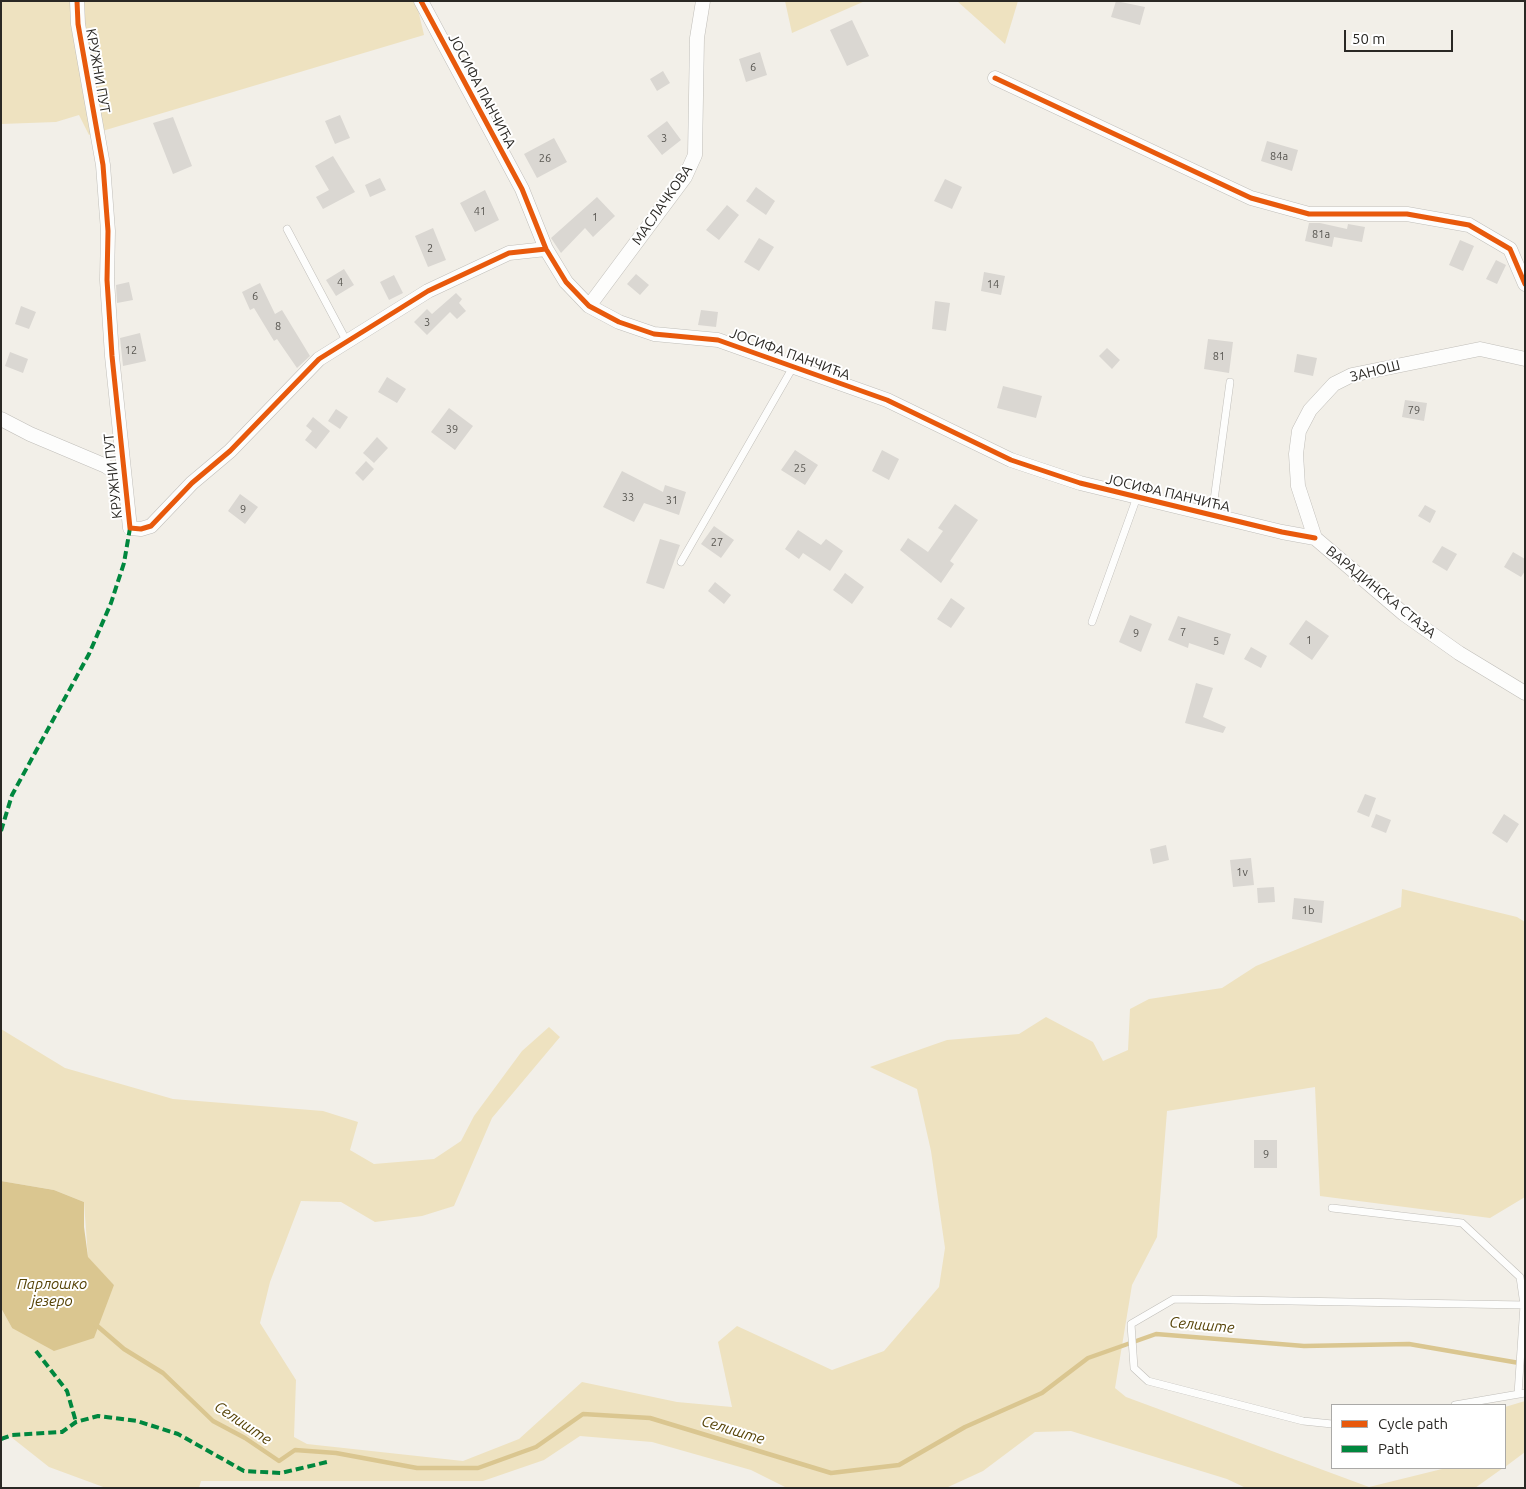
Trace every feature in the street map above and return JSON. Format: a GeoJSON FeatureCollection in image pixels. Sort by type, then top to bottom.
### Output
{"type":"FeatureCollection","features":[{"type":"Feature","properties":{"kind":"street","name":"КРУЖНИ ПУТ"},"geometry":{"type":"LineString","coordinates":[[77,1],[78,24],[103,165],[108,231],[107,280],[112,356],[130,528],[141,529],[151,526],[192,483],[230,450],[319,359],[428,290],[509,253],[546,250]]}},
{"type":"Feature","properties":{"kind":"street","name":"ЈОСИФА ПАНЧИЋА"},"geometry":{"type":"LineString","coordinates":[[422,1],[522,189],[546,250],[566,282],[589,306],[619,322],[654,334],[718,340],[887,400],[1011,460],[1080,484],[1315,538]]}},
{"type":"Feature","properties":{"kind":"street","name":"МАСЛАЧКОВА"},"geometry":{"type":"LineString","coordinates":[[589,306],[685,177],[695,155],[698,38],[703,1]]}},
{"type":"Feature","properties":{"kind":"street"},"geometry":{"type":"LineString","coordinates":[[995,78],[1251,198],[1309,214],[1407,214],[1469,225],[1510,250],[1525,284]]}},
{"type":"Feature","properties":{"kind":"street","name":"ЗАНОШ"},"geometry":{"type":"LineString","coordinates":[[1315,538],[1298,486],[1296,454],[1298,431],[1310,410],[1334,384],[1352,375],[1480,349],[1525,359]]}},
{"type":"Feature","properties":{"kind":"street"},"geometry":{"type":"LineString","coordinates":[[1,419],[30,434],[106,466],[125,480]]}},
{"type":"Feature","properties":{"kind":"street","name":"ВАРАДИНСКА СТАЗА"},"geometry":{"type":"LineString","coordinates":[[1315,538],[1404,614],[1459,653],[1525,693]]}},
{"type":"Feature","properties":{"kind":"lane"},"geometry":{"type":"LineString","coordinates":[[287,229],[347,342]]}},
{"type":"Feature","properties":{"kind":"lane"},"geometry":{"type":"LineString","coordinates":[[681,562],[793,367]]}},
{"type":"Feature","properties":{"kind":"lane"},"geometry":{"type":"LineString","coordinates":[[1212,515],[1230,382]]}},
{"type":"Feature","properties":{"kind":"lane"},"geometry":{"type":"LineString","coordinates":[[1092,622],[1137,497]]}},
{"type":"Feature","properties":{"kind":"lane"},"geometry":{"type":"LineString","coordinates":[[1332,1208],[1462,1223],[1520,1277],[1524,1305],[1521,1339],[1521,1393],[1460,1404]]}},
{"type":"Feature","properties":{"kind":"lane"},"geometry":{"type":"LineString","coordinates":[[1331,1424],[1303,1421],[1148,1381],[1134,1368],[1131,1324],[1174,1298],[1524,1305]]}},
{"type":"Feature","properties":{"kind":"shaded area"},"geometry":{"type":"Polygon","coordinates":[[[1,1],[416,1],[424,35],[89,135],[79,115],[56,122],[1,124],[1,1]]]}},
{"type":"Feature","properties":{"kind":"shaded area"},"geometry":{"type":"Polygon","coordinates":[[[785,1],[865,1],[792,33],[785,1]]]}},
{"type":"Feature","properties":{"kind":"shaded area"},"geometry":{"type":"Polygon","coordinates":[[[957,1],[1018,1],[1005,44],[957,1]]]}},
{"type":"Feature","properties":{"kind":"shaded area"},"geometry":{"type":"Polygon","coordinates":[[[1402,889],[1517,917],[1525,922],[1525,1197],[1490,1218],[1320,1196],[1315,1087],[1167,1111],[1157,1237],[1132,1285],[1115,1388],[1126,1397],[1369,1487],[1442,1469],[1502,1469],[1475,1488],[1246,1488],[1227,1479],[1071,1431],[1035,1432],[983,1471],[946,1488],[787,1488],[751,1470],[652,1442],[580,1436],[544,1460],[483,1481],[201,1481],[199,1488],[106,1488],[49,1467],[11,1437],[1,1436],[1,1308],[12,1328],[114,1285],[88,1258],[84,1202],[54,1190],[1,1181],[1,1029],[65,1068],[173,1099],[323,1111],[358,1122],[350,1150],[374,1164],[434,1159],[461,1141],[474,1116],[522,1051],[549,1027],[560,1037],[492,1118],[454,1206],[422,1216],[375,1222],[341,1202],[301,1201],[270,1282],[260,1323],[296,1380],[294,1437],[307,1444],[463,1461],[519,1439],[582,1382],[677,1402],[732,1407],[718,1342],[737,1326],[832,1370],[884,1351],[939,1287],[945,1248],[931,1151],[917,1089],[870,1067],[947,1040],[1019,1034],[1046,1017],[1093,1042],[1103,1061],[1128,1050],[1130,1009],[1149,999],[1222,988],[1256,966],[1401,907],[1402,889]]]}},
{"type":"Feature","properties":{"kind":"shaded area"},"geometry":{"type":"Polygon","coordinates":[[[1525,1401],[1525,1452],[1506,1466],[1506,1407],[1525,1401]]]}},
{"type":"Feature","properties":{"kind":"water","name":"Парлошко језеро"},"geometry":{"type":"Polygon","coordinates":[[[1,1181],[54,1190],[84,1202],[84,1227],[88,1257],[114,1285],[94,1338],[54,1351],[12,1328],[1,1308],[1,1181]]]}},
{"type":"Feature","properties":{"kind":"building"},"geometry":{"type":"Polygon","coordinates":[[[1116,1],[1145,7],[1140,25],[1111,17],[1116,1]]]}},
{"type":"Feature","properties":{"kind":"building"},"geometry":{"type":"Polygon","coordinates":[[[852,20],[869,56],[847,66],[830,30],[852,20]]]}},
{"type":"Feature","properties":{"kind":"building"},"geometry":{"type":"Polygon","coordinates":[[[760,52],[767,75],[746,82],[739,59],[760,52]]]}},
{"type":"Feature","properties":{"kind":"building"},"geometry":{"type":"Polygon","coordinates":[[[663,71],[670,83],[657,91],[650,79],[663,71]]]}},
{"type":"Feature","properties":{"kind":"building"},"geometry":{"type":"Polygon","coordinates":[[[340,115],[350,138],[335,144],[325,121],[340,115]]]}},
{"type":"Feature","properties":{"kind":"building"},"geometry":{"type":"Polygon","coordinates":[[[173,117],[192,166],[173,174],[153,123],[173,117]]]}},
{"type":"Feature","properties":{"kind":"building"},"geometry":{"type":"Polygon","coordinates":[[[667,121],[681,140],[662,155],[647,136],[667,121]]]}},
{"type":"Feature","properties":{"kind":"building"},"geometry":{"type":"Polygon","coordinates":[[[554,138],[567,162],[537,178],[524,154],[554,138]]]}},
{"type":"Feature","properties":{"kind":"building"},"geometry":{"type":"Polygon","coordinates":[[[1267,141],[1298,150],[1292,171],[1261,161],[1267,141]]]}},
{"type":"Feature","properties":{"kind":"building"},"geometry":{"type":"Polygon","coordinates":[[[333,156],[355,192],[323,209],[316,197],[329,190],[315,166],[333,156]]]}},
{"type":"Feature","properties":{"kind":"building"},"geometry":{"type":"Polygon","coordinates":[[[380,178],[386,190],[370,197],[365,185],[380,178]]]}},
{"type":"Feature","properties":{"kind":"building"},"geometry":{"type":"Polygon","coordinates":[[[945,179],[962,187],[952,209],[934,201],[945,179]]]}},
{"type":"Feature","properties":{"kind":"building"},"geometry":{"type":"Polygon","coordinates":[[[756,187],[775,201],[766,215],[746,201],[756,187]]]}},
{"type":"Feature","properties":{"kind":"building"},"geometry":{"type":"Polygon","coordinates":[[[485,190],[499,220],[475,232],[460,203],[485,190]]]}},
{"type":"Feature","properties":{"kind":"building"},"geometry":{"type":"Polygon","coordinates":[[[597,197],[615,216],[593,237],[585,228],[561,253],[551,238],[597,197]]]}},
{"type":"Feature","properties":{"kind":"building"},"geometry":{"type":"Polygon","coordinates":[[[727,205],[739,215],[719,240],[706,230],[727,205]]]}},
{"type":"Feature","properties":{"kind":"building"},"geometry":{"type":"Polygon","coordinates":[[[1309,223],[1320,223],[1347,229],[1348,224],[1365,227],[1362,242],[1334,237],[1332,247],[1305,241],[1309,223]]]}},
{"type":"Feature","properties":{"kind":"building"},"geometry":{"type":"Polygon","coordinates":[[[433,228],[446,260],[428,267],[415,236],[433,228]]]}},
{"type":"Feature","properties":{"kind":"building"},"geometry":{"type":"Polygon","coordinates":[[[759,238],[774,247],[759,271],[744,262],[759,238]]]}},
{"type":"Feature","properties":{"kind":"building"},"geometry":{"type":"Polygon","coordinates":[[[1460,240],[1474,246],[1463,271],[1449,265],[1460,240]]]}},
{"type":"Feature","properties":{"kind":"building"},"geometry":{"type":"Polygon","coordinates":[[[1496,260],[1506,265],[1497,284],[1486,279],[1496,260]]]}},
{"type":"Feature","properties":{"kind":"building"},"geometry":{"type":"Polygon","coordinates":[[[344,269],[354,285],[336,296],[326,280],[344,269]]]}},
{"type":"Feature","properties":{"kind":"building"},"geometry":{"type":"Polygon","coordinates":[[[984,272],[1005,276],[1001,295],[981,291],[984,272]]]}},
{"type":"Feature","properties":{"kind":"building"},"geometry":{"type":"Polygon","coordinates":[[[636,274],[649,285],[640,295],[627,284],[636,274]]]}},
{"type":"Feature","properties":{"kind":"building"},"geometry":{"type":"Polygon","coordinates":[[[394,275],[403,293],[389,300],[380,282],[394,275]]]}},
{"type":"Feature","properties":{"kind":"building"},"geometry":{"type":"Polygon","coordinates":[[[129,282],[133,300],[117,303],[116,285],[129,282]]]}},
{"type":"Feature","properties":{"kind":"building"},"geometry":{"type":"Polygon","coordinates":[[[260,283],[275,314],[282,310],[310,356],[297,368],[277,339],[274,341],[254,308],[250,310],[242,292],[260,283]]]}},
{"type":"Feature","properties":{"kind":"building"},"geometry":{"type":"Polygon","coordinates":[[[456,293],[462,299],[459,303],[466,311],[457,319],[450,312],[427,335],[414,322],[427,309],[432,314],[456,293]]]}},
{"type":"Feature","properties":{"kind":"building"},"geometry":{"type":"Polygon","coordinates":[[[935,301],[950,303],[946,331],[932,329],[935,301]]]}},
{"type":"Feature","properties":{"kind":"building"},"geometry":{"type":"Polygon","coordinates":[[[21,306],[36,312],[29,329],[15,324],[21,306]]]}},
{"type":"Feature","properties":{"kind":"building"},"geometry":{"type":"Polygon","coordinates":[[[701,310],[718,312],[716,327],[698,325],[701,310]]]}},
{"type":"Feature","properties":{"kind":"building"},"geometry":{"type":"Polygon","coordinates":[[[140,333],[146,361],[123,366],[120,338],[140,333]]]}},
{"type":"Feature","properties":{"kind":"building"},"geometry":{"type":"Polygon","coordinates":[[[1208,339],[1233,342],[1229,373],[1204,369],[1208,339]]]}},
{"type":"Feature","properties":{"kind":"building"},"geometry":{"type":"Polygon","coordinates":[[[1107,348],[1120,360],[1112,369],[1099,356],[1107,348]]]}},
{"type":"Feature","properties":{"kind":"building"},"geometry":{"type":"Polygon","coordinates":[[[10,352],[28,359],[23,373],[5,366],[10,352]]]}},
{"type":"Feature","properties":{"kind":"building"},"geometry":{"type":"Polygon","coordinates":[[[1297,354],[1317,358],[1313,376],[1294,372],[1297,354]]]}},
{"type":"Feature","properties":{"kind":"building"},"geometry":{"type":"Polygon","coordinates":[[[387,377],[406,389],[397,403],[378,392],[387,377]]]}},
{"type":"Feature","properties":{"kind":"building"},"geometry":{"type":"Polygon","coordinates":[[[1003,386],[1042,396],[1036,418],[997,408],[1003,386]]]}},
{"type":"Feature","properties":{"kind":"building"},"geometry":{"type":"Polygon","coordinates":[[[1405,400],[1427,403],[1424,421],[1402,417],[1405,400]]]}},
{"type":"Feature","properties":{"kind":"building"},"geometry":{"type":"Polygon","coordinates":[[[449,408],[473,426],[455,450],[431,432],[449,408]]]}},
{"type":"Feature","properties":{"kind":"building"},"geometry":{"type":"Polygon","coordinates":[[[336,409],[348,417],[340,429],[328,421],[336,409]]]}},
{"type":"Feature","properties":{"kind":"building"},"geometry":{"type":"Polygon","coordinates":[[[313,417],[330,431],[316,449],[305,440],[312,431],[306,426],[313,417]]]}},
{"type":"Feature","properties":{"kind":"building"},"geometry":{"type":"Polygon","coordinates":[[[377,437],[388,448],[374,463],[363,453],[377,437]]]}},
{"type":"Feature","properties":{"kind":"building"},"geometry":{"type":"Polygon","coordinates":[[[795,450],[818,465],[805,485],[781,470],[795,450]]]}},
{"type":"Feature","properties":{"kind":"building"},"geometry":{"type":"Polygon","coordinates":[[[882,450],[899,459],[889,480],[872,471],[882,450]]]}},
{"type":"Feature","properties":{"kind":"building"},"geometry":{"type":"Polygon","coordinates":[[[366,461],[374,469],[363,481],[355,473],[366,461]]]}},
{"type":"Feature","properties":{"kind":"building"},"geometry":{"type":"Polygon","coordinates":[[[622,471],[663,492],[665,485],[686,492],[679,515],[644,503],[634,522],[603,507],[622,471]]]}},
{"type":"Feature","properties":{"kind":"building"},"geometry":{"type":"Polygon","coordinates":[[[240,494],[258,507],[245,524],[228,511],[240,494]]]}},
{"type":"Feature","properties":{"kind":"building"},"geometry":{"type":"Polygon","coordinates":[[[955,504],[978,520],[950,561],[954,564],[941,583],[900,550],[908,538],[928,552],[943,531],[938,528],[955,504]]]}},
{"type":"Feature","properties":{"kind":"building"},"geometry":{"type":"Polygon","coordinates":[[[1425,505],[1436,511],[1430,523],[1418,516],[1425,505]]]}},
{"type":"Feature","properties":{"kind":"building"},"geometry":{"type":"Polygon","coordinates":[[[714,526],[734,540],[721,558],[701,544],[714,526]]]}},
{"type":"Feature","properties":{"kind":"building"},"geometry":{"type":"Polygon","coordinates":[[[798,530],[821,545],[826,539],[843,551],[830,571],[803,553],[799,559],[785,549],[798,530]]]}},
{"type":"Feature","properties":{"kind":"building"},"geometry":{"type":"Polygon","coordinates":[[[660,539],[680,545],[664,589],[646,583],[660,539]]]}},
{"type":"Feature","properties":{"kind":"building"},"geometry":{"type":"Polygon","coordinates":[[[1442,546],[1457,554],[1447,571],[1432,562],[1442,546]]]}},
{"type":"Feature","properties":{"kind":"building"},"geometry":{"type":"Polygon","coordinates":[[[1513,552],[1525,559],[1525,571],[1521,577],[1504,567],[1513,552]]]}},
{"type":"Feature","properties":{"kind":"building"},"geometry":{"type":"Polygon","coordinates":[[[845,573],[864,587],[852,604],[833,590],[845,573]]]}},
{"type":"Feature","properties":{"kind":"building"},"geometry":{"type":"Polygon","coordinates":[[[715,582],[731,595],[724,604],[708,591],[715,582]]]}},
{"type":"Feature","properties":{"kind":"building"},"geometry":{"type":"Polygon","coordinates":[[[951,598],[965,608],[951,628],[937,619],[951,598]]]}},
{"type":"Feature","properties":{"kind":"building"},"geometry":{"type":"Polygon","coordinates":[[[1130,615],[1152,624],[1141,652],[1119,642],[1130,615]]]}},
{"type":"Feature","properties":{"kind":"building"},"geometry":{"type":"Polygon","coordinates":[[[1178,616],[1231,634],[1224,655],[1189,643],[1188,648],[1168,640],[1178,616]]]}},
{"type":"Feature","properties":{"kind":"building"},"geometry":{"type":"Polygon","coordinates":[[[1306,620],[1329,636],[1312,660],[1289,644],[1306,620]]]}},
{"type":"Feature","properties":{"kind":"building"},"geometry":{"type":"Polygon","coordinates":[[[1251,647],[1267,656],[1261,668],[1244,659],[1251,647]]]}},
{"type":"Feature","properties":{"kind":"building"},"geometry":{"type":"Polygon","coordinates":[[[1196,683],[1213,688],[1203,717],[1226,727],[1223,733],[1185,723],[1196,683]]]}},
{"type":"Feature","properties":{"kind":"building"},"geometry":{"type":"Polygon","coordinates":[[[1365,794],[1376,798],[1369,817],[1357,812],[1365,794]]]}},
{"type":"Feature","properties":{"kind":"building"},"geometry":{"type":"Polygon","coordinates":[[[1376,814],[1391,820],[1386,833],[1371,827],[1376,814]]]}},
{"type":"Feature","properties":{"kind":"building"},"geometry":{"type":"Polygon","coordinates":[[[1504,814],[1519,824],[1507,843],[1492,833],[1504,814]]]}},
{"type":"Feature","properties":{"kind":"building"},"geometry":{"type":"Polygon","coordinates":[[[1166,845],[1169,860],[1153,864],[1150,849],[1166,845]]]}},
{"type":"Feature","properties":{"kind":"building"},"geometry":{"type":"Polygon","coordinates":[[[1251,858],[1254,885],[1233,887],[1230,860],[1251,858]]]}},
{"type":"Feature","properties":{"kind":"building"},"geometry":{"type":"Polygon","coordinates":[[[1274,887],[1275,902],[1258,903],[1257,888],[1274,887]]]}},
{"type":"Feature","properties":{"kind":"building"},"geometry":{"type":"Polygon","coordinates":[[[1294,898],[1324,901],[1322,923],[1292,919],[1294,898]]]}},
{"type":"Feature","properties":{"kind":"building"},"geometry":{"type":"Polygon","coordinates":[[[1254,1140],[1277,1140],[1277,1168],[1254,1168],[1254,1140]]]}},
{"type":"Feature","properties":{"kind":"waterway","name":"Селиште"},"geometry":{"type":"LineString","coordinates":[[95,1324],[124,1349],[163,1373],[213,1421],[245,1438],[279,1461],[295,1450],[336,1453],[417,1468],[478,1468],[536,1447],[583,1414],[650,1418],[831,1473],[899,1465],[965,1427],[1042,1393],[1088,1358],[1156,1334],[1304,1346],[1409,1344],[1525,1364]]}},
{"type":"Feature","properties":{"kind":"marked path"},"geometry":{"type":"LineString","coordinates":[[1,831],[12,795],[89,654],[111,603],[124,563],[130,528]]}},
{"type":"Feature","properties":{"kind":"marked path"},"geometry":{"type":"LineString","coordinates":[[36,1351],[67,1391],[76,1422]]}},
{"type":"Feature","properties":{"kind":"marked path"},"geometry":{"type":"LineString","coordinates":[[1,1439],[12,1435],[62,1432],[76,1422],[98,1416],[137,1421],[178,1434],[244,1471],[281,1473],[327,1462]]}},
{"type":"Feature","properties":{"kind":"cycle path"},"geometry":{"type":"LineString","coordinates":[[77,1],[78,24],[103,165],[108,231],[107,280],[112,356],[130,528],[141,529],[151,526],[192,483],[230,451],[319,359],[428,291],[509,253],[546,249]]}},
{"type":"Feature","properties":{"kind":"cycle path"},"geometry":{"type":"LineString","coordinates":[[421,1],[522,189],[546,249],[566,282],[589,306],[619,322],[654,334],[718,340],[887,400],[1011,460],[1080,483],[1282,532],[1315,538]]}},
{"type":"Feature","properties":{"kind":"cycle path"},"geometry":{"type":"LineString","coordinates":[[995,78],[1251,198],[1309,214],[1407,214],[1469,225],[1510,249],[1525,284]]}}]}
